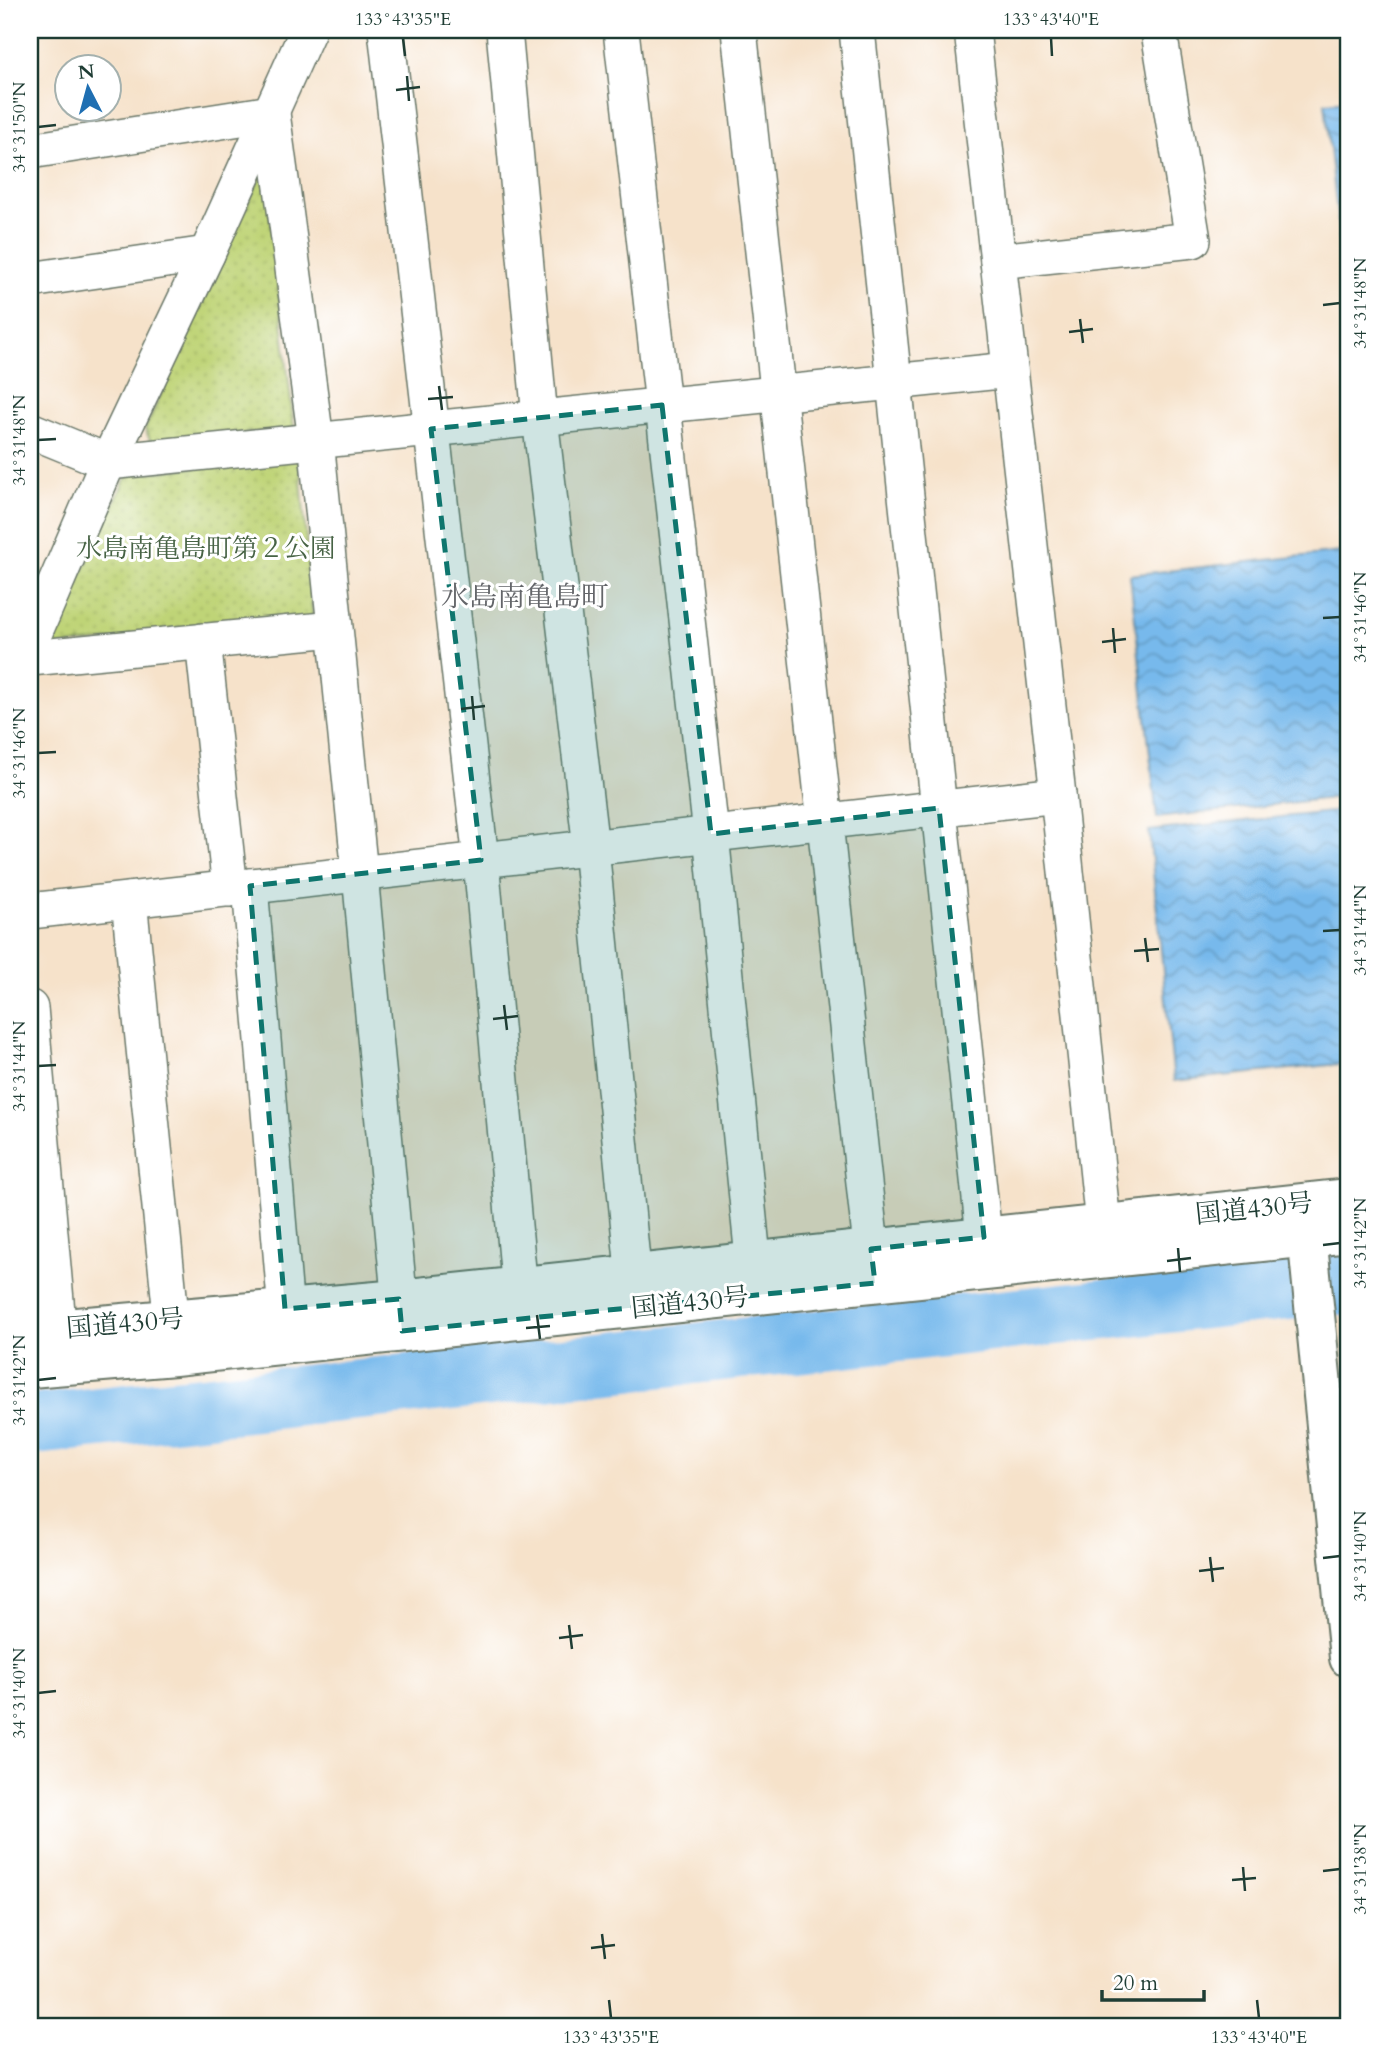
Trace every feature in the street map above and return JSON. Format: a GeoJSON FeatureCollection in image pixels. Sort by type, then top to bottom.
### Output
{"type":"FeatureCollection","features":[{"type":"Feature","properties":{"kind":"main road","name":"国道430号"},"geometry":{"type":"LineString","coordinates":[[45,1348],[175,1356],[287,1326],[1305,1220],[1349,1198]]}},
{"type":"Feature","properties":{"kind":"main road","name":"国道430号"},"geometry":{"type":"LineString","coordinates":[[1305,1220],[1349,1233]]}},
{"type":"Feature","properties":{"kind":"main road"},"geometry":{"type":"LineString","coordinates":[[1305,1220],[1349,1658]]}},
{"type":"Feature","properties":{"kind":"main road","name":"国道430号"},"geometry":{"type":"LineString","coordinates":[[45,1348],[171,1318],[287,1326]]}},
{"type":"Feature","properties":{"kind":"street"},"geometry":{"type":"LineString","coordinates":[[30,643],[108,462],[309,30]]}},
{"type":"Feature","properties":{"kind":"street"},"geometry":{"type":"LineString","coordinates":[[386,30],[481,860],[521,1303]]}},
{"type":"Feature","properties":{"kind":"street"},"geometry":{"type":"LineString","coordinates":[[503,30],[540,418],[592,848],[635,1291]]}},
{"type":"Feature","properties":{"kind":"street"},"geometry":{"type":"LineString","coordinates":[[621,30],[711,834],[755,1278]]}},
{"type":"Feature","properties":{"kind":"street"},"geometry":{"type":"LineString","coordinates":[[739,30],[873,1266]]}},
{"type":"Feature","properties":{"kind":"street"},"geometry":{"type":"LineString","coordinates":[[857,30],[986,1254]]}},
{"type":"Feature","properties":{"kind":"street"},"geometry":{"type":"LineString","coordinates":[[972,30],[1105,1242]]}},
{"type":"Feature","properties":{"kind":"street"},"geometry":{"type":"LineString","coordinates":[[998,261],[1193,240],[1159,32],[1168,30]]}},
{"type":"Feature","properties":{"kind":"street"},"geometry":{"type":"LineString","coordinates":[[30,151],[272,113]]}},
{"type":"Feature","properties":{"kind":"street"},"geometry":{"type":"LineString","coordinates":[[272,113],[316,440],[360,874],[400,1315]]}},
{"type":"Feature","properties":{"kind":"street"},"geometry":{"type":"LineString","coordinates":[[30,280],[207,254]]}},
{"type":"Feature","properties":{"kind":"street"},"geometry":{"type":"LineString","coordinates":[[30,430],[108,462],[1010,370]]}},
{"type":"Feature","properties":{"kind":"street"},"geometry":{"type":"LineString","coordinates":[[30,658],[334,629]]}},
{"type":"Feature","properties":{"kind":"street"},"geometry":{"type":"LineString","coordinates":[[203,641],[240,887],[287,1326]]}},
{"type":"Feature","properties":{"kind":"street"},"geometry":{"type":"LineString","coordinates":[[30,911],[1058,795]]}},
{"type":"Feature","properties":{"kind":"street"},"geometry":{"type":"LineString","coordinates":[[129,900],[175,1356]]}},
{"type":"Feature","properties":{"kind":"street"},"geometry":{"type":"LineString","coordinates":[[30,1008],[45,1348]]}},
{"type":"Feature","properties":{"kind":"highlighted area"},"geometry":{"type":"Polygon","coordinates":[[[662,405],[711,834],[939,808],[984,1237],[871,1249],[875,1283],[402,1331],[399,1299],[285,1309],[250,886],[481,860],[431,429],[662,405]]]}},
{"type":"Feature","properties":{"kind":"green space"},"geometry":{"type":"Polygon","coordinates":[[[265,166],[294,429],[151,442],[145,429],[265,166]]]}},
{"type":"Feature","properties":{"kind":"green space","name":"水島南亀島町第２公園"},"geometry":{"type":"Polygon","coordinates":[[[299,456],[313,619],[48,647],[127,475],[299,456]]]}},
{"type":"Feature","properties":{"kind":"water"},"geometry":{"type":"Polygon","coordinates":[[[1349,101],[1349,304],[1347,304],[1325,103],[1349,101]]]}},
{"type":"Feature","properties":{"kind":"water"},"geometry":{"type":"Polygon","coordinates":[[[1349,551],[1349,796],[1157,818],[1130,575],[1349,551]]]}},
{"type":"Feature","properties":{"kind":"water"},"geometry":{"type":"Polygon","coordinates":[[[1349,810],[1349,1063],[1174,1081],[1149,831],[1349,810]]]}},
{"type":"Feature","properties":{"kind":"waterway"},"geometry":{"type":"LineString","coordinates":[[30,1425],[1349,1283]]}},
{"type":"Feature","properties":{"kind":"waterway"},"geometry":{"type":"LineString","coordinates":[[30,1447],[1266,1310],[1349,1310]]}},
{"type":"Feature","properties":{"kind":"district","name":"水島南亀島町"},"geometry":{"type":"Point","coordinates":[525,596]}}]}
